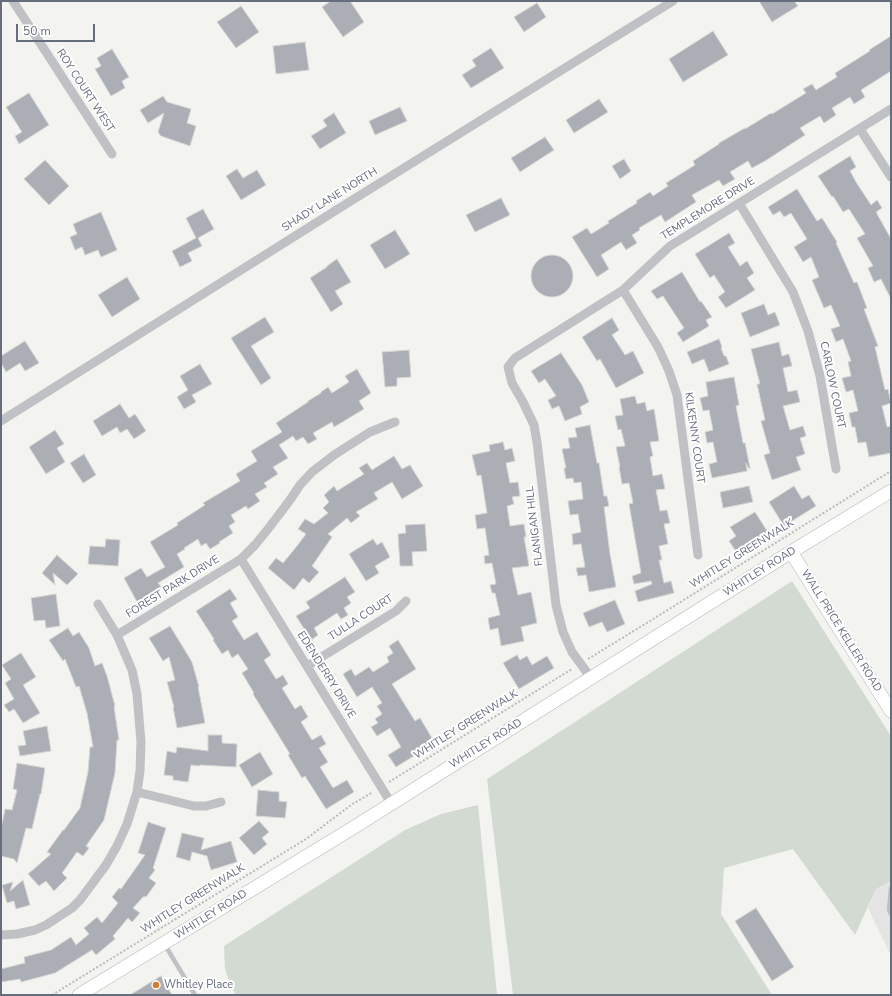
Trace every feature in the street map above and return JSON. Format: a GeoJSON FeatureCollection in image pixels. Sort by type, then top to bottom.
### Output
{"type":"FeatureCollection","features":[{"type":"Feature","properties":{"kind":"street","name":"ROY COURT WEST"},"geometry":{"type":"LineString","coordinates":[[13,1],[112,154]]}},
{"type":"Feature","properties":{"kind":"street","name":"SHADY LANE NORTH"},"geometry":{"type":"LineString","coordinates":[[1,421],[673,1]]}},
{"type":"Feature","properties":{"kind":"street","name":"TEMPLEMORE DRIVE"},"geometry":{"type":"LineString","coordinates":[[508,367],[515,358],[623,290],[670,246],[891,109]]}},
{"type":"Feature","properties":{"kind":"street"},"geometry":{"type":"LineString","coordinates":[[860,129],[891,177]]}},
{"type":"Feature","properties":{"kind":"street","name":"CARLOW COURT"},"geometry":{"type":"LineString","coordinates":[[740,203],[793,292],[808,331],[820,376],[836,469]]}},
{"type":"Feature","properties":{"kind":"street","name":"KILKENNY COURT"},"geometry":{"type":"LineString","coordinates":[[623,290],[658,347],[669,371],[677,395],[698,555]]}},
{"type":"Feature","properties":{"kind":"street","name":"FLANIGAN HILL"},"geometry":{"type":"LineString","coordinates":[[508,367],[512,383],[534,425],[556,605],[563,632],[572,652],[591,678]]}},
{"type":"Feature","properties":{"kind":"street","name":"FOREST PARK DRIVE"},"geometry":{"type":"LineString","coordinates":[[117,635],[240,559],[255,545],[300,485],[312,472],[334,455],[370,432],[396,422]]}},
{"type":"Feature","properties":{"kind":"street","name":"WHITLEY ROAD"},"geometry":{"type":"LineString","coordinates":[[80,995],[391,804],[791,552],[891,491]]}},
{"type":"Feature","properties":{"kind":"street","name":"WALL PRICE KELLER ROAD"},"geometry":{"type":"LineString","coordinates":[[791,552],[891,711]]}},
{"type":"Feature","properties":{"kind":"street","name":"EDENDERRY DRIVE"},"geometry":{"type":"LineString","coordinates":[[240,559],[391,804]]}},
{"type":"Feature","properties":{"kind":"street","name":"TULLA COURT"},"geometry":{"type":"LineString","coordinates":[[306,666],[396,611],[406,601]]}},
{"type":"Feature","properties":{"kind":"street"},"geometry":{"type":"LineString","coordinates":[[1,935],[17,934],[35,930],[46,925],[72,908],[80,900],[118,846],[137,792],[140,770],[141,742],[137,694],[132,670],[117,635],[98,604]]}},
{"type":"Feature","properties":{"kind":"street"},"geometry":{"type":"LineString","coordinates":[[137,792],[194,806],[206,806],[221,802]]}},
{"type":"Feature","properties":{"kind":"lane"},"geometry":{"type":"LineString","coordinates":[[891,888],[891,914]]}},
{"type":"Feature","properties":{"kind":"lane"},"geometry":{"type":"LineString","coordinates":[[164,944],[195,995]]}},
{"type":"Feature","properties":{"kind":"path","name":"WHITLEY GREENWALK"},"geometry":{"type":"LineString","coordinates":[[52,995],[300,843],[351,805],[891,471]]}},
{"type":"Feature","properties":{"kind":"shaded area"},"geometry":{"type":"Polygon","coordinates":[[[792,581],[891,736],[891,881],[876,889],[855,935],[793,849],[724,868],[721,914],[772,995],[513,995],[487,779],[792,581]]]}},
{"type":"Feature","properties":{"kind":"shaded area"},"geometry":{"type":"Polygon","coordinates":[[[478,805],[497,995],[236,995],[230,984],[225,968],[224,946],[405,830],[441,814],[478,805]]]}},
{"type":"Feature","properties":{"kind":"shaded area"},"geometry":{"type":"Polygon","coordinates":[[[891,881],[891,956],[868,908],[876,889],[891,881]]]}},
{"type":"Feature","properties":{"kind":"building"},"geometry":{"type":"Polygon","coordinates":[[[331,1],[350,1],[364,22],[343,37],[322,7],[331,1]]]}},
{"type":"Feature","properties":{"kind":"building"},"geometry":{"type":"Polygon","coordinates":[[[759,1],[794,1],[798,6],[772,22],[759,1]]]}},
{"type":"Feature","properties":{"kind":"building"},"geometry":{"type":"Polygon","coordinates":[[[537,3],[546,17],[524,32],[514,17],[537,3]]]}},
{"type":"Feature","properties":{"kind":"building"},"geometry":{"type":"Polygon","coordinates":[[[241,6],[259,32],[236,48],[217,22],[241,6]]]}},
{"type":"Feature","properties":{"kind":"building"},"geometry":{"type":"Polygon","coordinates":[[[713,31],[728,55],[683,82],[669,59],[713,31]]]}},
{"type":"Feature","properties":{"kind":"building"},"geometry":{"type":"Polygon","coordinates":[[[891,36],[891,71],[861,90],[865,97],[854,104],[850,97],[832,108],[836,115],[824,123],[820,116],[800,128],[805,135],[752,168],[748,161],[730,172],[735,179],[723,186],[719,180],[692,195],[696,202],[665,222],[661,215],[639,228],[640,230],[632,235],[637,243],[626,250],[621,242],[601,255],[609,269],[597,277],[572,237],[587,228],[591,234],[609,223],[608,221],[637,203],[636,201],[650,192],[653,196],[668,186],[666,183],[695,165],[693,161],[719,143],[771,113],[772,114],[806,93],[803,89],[812,84],[816,90],[837,77],[835,73],[891,36]]]}},
{"type":"Feature","properties":{"kind":"building"},"geometry":{"type":"Polygon","coordinates":[[[305,42],[309,70],[276,74],[273,46],[305,42]]]}},
{"type":"Feature","properties":{"kind":"building"},"geometry":{"type":"Polygon","coordinates":[[[491,48],[504,68],[471,88],[462,75],[476,66],[472,60],[491,48]]]}},
{"type":"Feature","properties":{"kind":"building"},"geometry":{"type":"Polygon","coordinates":[[[112,49],[129,77],[122,81],[125,88],[111,96],[95,69],[101,66],[97,58],[112,49]]]}},
{"type":"Feature","properties":{"kind":"building"},"geometry":{"type":"Polygon","coordinates":[[[29,93],[49,125],[19,144],[15,136],[22,132],[6,107],[29,93]]]}},
{"type":"Feature","properties":{"kind":"building"},"geometry":{"type":"Polygon","coordinates":[[[163,96],[167,102],[191,109],[187,123],[196,126],[190,146],[161,136],[158,132],[164,113],[148,123],[140,110],[163,96]]]}},
{"type":"Feature","properties":{"kind":"building"},"geometry":{"type":"Polygon","coordinates":[[[599,99],[608,112],[574,133],[566,120],[599,99]]]}},
{"type":"Feature","properties":{"kind":"building"},"geometry":{"type":"Polygon","coordinates":[[[400,107],[407,121],[375,135],[369,121],[400,107]]]}},
{"type":"Feature","properties":{"kind":"building"},"geometry":{"type":"Polygon","coordinates":[[[334,113],[346,133],[320,149],[311,136],[327,126],[323,120],[334,113]]]}},
{"type":"Feature","properties":{"kind":"building"},"geometry":{"type":"Polygon","coordinates":[[[545,137],[554,150],[520,172],[511,158],[545,137]]]}},
{"type":"Feature","properties":{"kind":"building"},"geometry":{"type":"Polygon","coordinates":[[[850,156],[856,167],[850,171],[871,205],[877,200],[882,208],[876,212],[891,239],[891,299],[881,279],[874,282],[868,268],[873,266],[857,238],[865,234],[849,209],[843,212],[818,176],[850,156]]]}},
{"type":"Feature","properties":{"kind":"building"},"geometry":{"type":"Polygon","coordinates":[[[624,159],[631,171],[620,179],[612,166],[624,159]]]}},
{"type":"Feature","properties":{"kind":"building"},"geometry":{"type":"Polygon","coordinates":[[[45,160],[69,186],[49,205],[24,179],[45,160]]]}},
{"type":"Feature","properties":{"kind":"building"},"geometry":{"type":"Polygon","coordinates":[[[237,169],[243,178],[257,170],[266,185],[241,200],[226,176],[237,169]]]}},
{"type":"Feature","properties":{"kind":"building"},"geometry":{"type":"Polygon","coordinates":[[[797,189],[817,221],[822,218],[837,242],[836,243],[854,283],[857,282],[867,308],[864,309],[878,346],[875,347],[885,390],[888,389],[891,403],[882,406],[887,427],[891,426],[891,453],[869,457],[866,442],[858,443],[855,427],[852,427],[849,413],[858,411],[853,390],[846,392],[842,378],[851,376],[848,362],[851,361],[843,339],[836,342],[831,329],[840,326],[831,305],[824,308],[812,280],[819,277],[811,257],[803,262],[794,247],[807,239],[791,213],[784,217],[780,211],[773,215],[768,207],[797,189]]]}},
{"type":"Feature","properties":{"kind":"building"},"geometry":{"type":"Polygon","coordinates":[[[501,198],[510,215],[475,232],[466,215],[501,198]]]}},
{"type":"Feature","properties":{"kind":"building"},"geometry":{"type":"Polygon","coordinates":[[[203,209],[214,229],[198,238],[202,246],[188,253],[192,261],[180,267],[172,251],[196,238],[186,218],[203,209]]]}},
{"type":"Feature","properties":{"kind":"building"},"geometry":{"type":"Polygon","coordinates":[[[101,212],[117,250],[101,257],[98,250],[85,255],[82,247],[75,250],[70,237],[77,234],[73,224],[101,212]]]}},
{"type":"Feature","properties":{"kind":"building"},"geometry":{"type":"Polygon","coordinates":[[[395,230],[410,254],[385,269],[370,245],[395,230]]]}},
{"type":"Feature","properties":{"kind":"building"},"geometry":{"type":"Polygon","coordinates":[[[729,233],[735,243],[728,247],[740,266],[747,261],[754,273],[747,278],[755,290],[726,308],[718,297],[725,292],[714,275],[710,278],[695,254],[729,233]]]}},
{"type":"Feature","properties":{"kind":"building"},"geometry":{"type":"Polygon","coordinates":[[[552,255],[567,261],[573,276],[567,291],[552,297],[537,291],[531,276],[537,261],[552,255]]]}},
{"type":"Feature","properties":{"kind":"building"},"geometry":{"type":"Polygon","coordinates":[[[337,259],[351,282],[335,291],[343,304],[331,312],[310,278],[337,259]]]}},
{"type":"Feature","properties":{"kind":"building"},"geometry":{"type":"Polygon","coordinates":[[[682,272],[700,302],[701,301],[712,317],[706,320],[709,326],[683,342],[677,333],[684,328],[663,296],[657,299],[651,291],[682,272]]]}},
{"type":"Feature","properties":{"kind":"building"},"geometry":{"type":"Polygon","coordinates":[[[127,277],[140,299],[112,317],[98,295],[127,277]]]}},
{"type":"Feature","properties":{"kind":"building"},"geometry":{"type":"Polygon","coordinates":[[[764,304],[768,315],[775,312],[780,325],[750,337],[741,313],[764,304]]]}},
{"type":"Feature","properties":{"kind":"building"},"geometry":{"type":"Polygon","coordinates":[[[265,317],[274,332],[251,346],[271,378],[261,385],[231,338],[265,317]]]}},
{"type":"Feature","properties":{"kind":"building"},"geometry":{"type":"Polygon","coordinates":[[[612,318],[619,330],[612,335],[625,355],[633,351],[644,373],[616,388],[600,359],[597,361],[582,337],[612,318]]]}},
{"type":"Feature","properties":{"kind":"building"},"geometry":{"type":"Polygon","coordinates":[[[719,339],[724,356],[726,356],[729,364],[709,372],[704,359],[692,364],[687,352],[719,339]]]}},
{"type":"Feature","properties":{"kind":"building"},"geometry":{"type":"Polygon","coordinates":[[[25,341],[39,363],[25,371],[20,363],[6,372],[1,363],[1,356],[25,341]]]}},
{"type":"Feature","properties":{"kind":"building"},"geometry":{"type":"Polygon","coordinates":[[[779,342],[782,356],[789,354],[792,366],[783,368],[788,392],[797,390],[800,402],[783,406],[790,430],[803,426],[806,436],[800,438],[805,454],[796,457],[801,470],[772,480],[764,455],[770,453],[761,421],[765,420],[757,384],[760,384],[751,349],[779,342]]]}},
{"type":"Feature","properties":{"kind":"building"},"geometry":{"type":"Polygon","coordinates":[[[409,350],[411,377],[397,378],[397,386],[385,387],[382,352],[409,350]]]}},
{"type":"Feature","properties":{"kind":"building"},"geometry":{"type":"Polygon","coordinates":[[[561,353],[582,385],[589,402],[580,407],[582,414],[565,421],[559,406],[552,409],[548,400],[556,396],[545,379],[539,383],[531,371],[561,353]]]}},
{"type":"Feature","properties":{"kind":"building"},"geometry":{"type":"Polygon","coordinates":[[[200,364],[212,384],[192,395],[196,402],[184,409],[177,397],[188,390],[180,376],[200,364]]]}},
{"type":"Feature","properties":{"kind":"building"},"geometry":{"type":"Polygon","coordinates":[[[357,369],[371,393],[359,401],[364,409],[334,427],[332,422],[313,433],[317,439],[308,444],[303,437],[296,441],[293,436],[279,445],[288,458],[273,467],[278,474],[264,483],[267,487],[255,494],[260,501],[248,509],[246,506],[231,515],[235,522],[229,526],[233,533],[210,549],[206,543],[201,546],[198,539],[184,548],[185,549],[177,554],[184,567],[158,583],[162,588],[137,602],[124,578],[141,568],[147,577],[165,567],[150,542],[178,525],[177,523],[205,505],[203,503],[240,481],[236,474],[257,461],[251,451],[282,432],[276,423],[328,387],[332,393],[349,382],[345,376],[357,369]]]}},
{"type":"Feature","properties":{"kind":"building"},"geometry":{"type":"Polygon","coordinates":[[[734,377],[739,405],[736,406],[743,443],[745,443],[750,468],[749,469],[746,463],[747,471],[712,478],[709,464],[717,462],[713,442],[707,443],[705,432],[713,430],[709,410],[703,411],[700,398],[708,396],[706,382],[734,377]]]}},
{"type":"Feature","properties":{"kind":"building"},"geometry":{"type":"Polygon","coordinates":[[[635,396],[637,404],[645,402],[647,411],[654,409],[659,441],[650,442],[653,456],[650,457],[653,476],[662,474],[665,489],[656,490],[660,511],[667,510],[670,523],[664,524],[668,544],[659,546],[662,560],[659,560],[664,583],[671,581],[674,593],[638,602],[635,591],[652,584],[651,581],[634,584],[632,576],[641,573],[629,504],[633,503],[629,483],[622,484],[616,447],[625,446],[621,429],[618,430],[615,416],[623,415],[620,399],[635,396]]]}},
{"type":"Feature","properties":{"kind":"building"},"geometry":{"type":"Polygon","coordinates":[[[120,404],[129,418],[135,414],[146,431],[134,439],[127,429],[120,433],[117,427],[102,436],[93,421],[120,404]]]}},
{"type":"Feature","properties":{"kind":"building"},"geometry":{"type":"Polygon","coordinates":[[[590,425],[597,463],[599,463],[604,496],[607,496],[609,506],[604,507],[616,587],[589,592],[586,575],[578,576],[576,568],[585,567],[581,544],[573,545],[572,534],[581,532],[578,514],[570,515],[568,501],[583,499],[581,482],[574,483],[573,478],[566,479],[564,468],[566,468],[562,449],[570,448],[568,438],[577,437],[575,428],[590,425]]]}},
{"type":"Feature","properties":{"kind":"building"},"geometry":{"type":"Polygon","coordinates":[[[55,430],[64,444],[57,448],[65,462],[46,474],[29,447],[55,430]]]}},
{"type":"Feature","properties":{"kind":"building"},"geometry":{"type":"Polygon","coordinates":[[[503,442],[505,450],[512,448],[515,461],[506,463],[510,483],[518,482],[520,496],[512,497],[514,504],[507,506],[510,526],[524,524],[526,537],[524,537],[529,566],[512,568],[518,595],[531,592],[537,623],[521,627],[524,641],[501,646],[498,628],[490,630],[488,618],[500,615],[495,593],[492,593],[490,585],[496,584],[492,563],[485,564],[484,556],[489,555],[485,528],[477,529],[475,515],[487,513],[481,475],[477,476],[472,455],[490,451],[489,445],[503,442]]]}},
{"type":"Feature","properties":{"kind":"building"},"geometry":{"type":"Polygon","coordinates":[[[84,454],[96,475],[83,483],[70,463],[84,454]]]}},
{"type":"Feature","properties":{"kind":"building"},"geometry":{"type":"Polygon","coordinates":[[[394,456],[402,469],[410,465],[423,486],[402,499],[392,482],[374,493],[378,499],[356,512],[360,516],[351,523],[347,518],[328,534],[332,537],[312,566],[319,572],[309,583],[303,578],[294,590],[268,568],[276,558],[283,563],[297,546],[306,534],[298,529],[305,519],[314,524],[328,513],[323,508],[329,502],[324,495],[334,486],[337,491],[364,474],[359,468],[367,463],[372,470],[394,456]]]}},
{"type":"Feature","properties":{"kind":"building"},"geometry":{"type":"Polygon","coordinates":[[[749,486],[753,502],[723,508],[720,492],[749,486]]]}},
{"type":"Feature","properties":{"kind":"building"},"geometry":{"type":"Polygon","coordinates":[[[794,486],[802,499],[809,495],[816,506],[784,526],[769,502],[794,486]]]}},
{"type":"Feature","properties":{"kind":"building"},"geometry":{"type":"Polygon","coordinates":[[[755,512],[769,534],[737,553],[729,541],[736,536],[730,527],[755,512]]]}},
{"type":"Feature","properties":{"kind":"building"},"geometry":{"type":"Polygon","coordinates":[[[425,524],[427,551],[412,552],[413,566],[400,566],[398,534],[406,533],[405,525],[425,524]]]}},
{"type":"Feature","properties":{"kind":"building"},"geometry":{"type":"Polygon","coordinates":[[[106,539],[120,540],[118,566],[88,564],[90,546],[105,547],[106,539]]]}},
{"type":"Feature","properties":{"kind":"building"},"geometry":{"type":"Polygon","coordinates":[[[373,539],[377,545],[382,542],[390,557],[375,566],[379,573],[366,581],[349,554],[373,539]]]}},
{"type":"Feature","properties":{"kind":"building"},"geometry":{"type":"Polygon","coordinates":[[[57,555],[78,574],[67,585],[53,573],[55,585],[42,573],[57,555]]]}},
{"type":"Feature","properties":{"kind":"building"},"geometry":{"type":"Polygon","coordinates":[[[345,577],[355,592],[347,597],[351,603],[344,608],[348,615],[341,619],[337,613],[314,628],[318,635],[311,640],[296,616],[310,608],[306,602],[345,577]]]}},
{"type":"Feature","properties":{"kind":"building"},"geometry":{"type":"Polygon","coordinates":[[[230,589],[237,599],[230,603],[238,617],[232,621],[244,640],[257,632],[271,655],[264,660],[276,679],[283,675],[288,684],[282,688],[295,709],[301,705],[308,717],[301,722],[312,740],[321,735],[326,744],[319,748],[328,762],[320,767],[333,788],[347,780],[354,792],[326,809],[305,776],[302,778],[288,755],[290,754],[253,694],[254,693],[242,673],[248,669],[238,654],[232,658],[228,650],[222,654],[196,611],[230,589]]]}},
{"type":"Feature","properties":{"kind":"building"},"geometry":{"type":"Polygon","coordinates":[[[56,594],[60,626],[46,628],[45,620],[34,621],[31,598],[56,594]]]}},
{"type":"Feature","properties":{"kind":"building"},"geometry":{"type":"Polygon","coordinates":[[[615,600],[625,624],[607,632],[602,622],[589,627],[583,613],[615,600]]]}},
{"type":"Feature","properties":{"kind":"building"},"geometry":{"type":"Polygon","coordinates":[[[170,626],[192,662],[199,687],[205,723],[177,728],[174,707],[167,682],[175,680],[169,657],[163,661],[149,638],[170,626]]]}},
{"type":"Feature","properties":{"kind":"building"},"geometry":{"type":"Polygon","coordinates":[[[68,628],[73,636],[79,632],[89,648],[95,666],[102,663],[115,706],[119,740],[117,740],[115,773],[104,820],[86,846],[89,848],[83,856],[77,852],[62,873],[67,878],[54,891],[46,881],[39,886],[28,874],[51,854],[47,852],[80,808],[88,772],[90,747],[93,747],[87,713],[79,686],[76,687],[65,659],[63,661],[49,640],[68,628]]]}},
{"type":"Feature","properties":{"kind":"building"},"geometry":{"type":"Polygon","coordinates":[[[398,640],[416,669],[392,684],[415,721],[420,718],[435,743],[396,767],[388,755],[401,747],[390,728],[377,736],[371,727],[378,723],[375,719],[382,714],[377,706],[382,703],[372,687],[357,697],[343,674],[351,669],[355,676],[369,667],[373,672],[389,662],[387,657],[393,653],[389,646],[398,640]]]}},
{"type":"Feature","properties":{"kind":"building"},"geometry":{"type":"Polygon","coordinates":[[[21,653],[36,677],[23,685],[40,713],[23,723],[14,709],[9,712],[4,705],[14,699],[5,683],[11,679],[2,665],[21,653]]]}},
{"type":"Feature","properties":{"kind":"building"},"geometry":{"type":"Polygon","coordinates":[[[517,655],[520,660],[527,656],[532,665],[547,656],[554,668],[519,689],[503,663],[517,655]]]}},
{"type":"Feature","properties":{"kind":"building"},"geometry":{"type":"Polygon","coordinates":[[[47,726],[51,751],[20,756],[18,746],[26,745],[23,731],[47,726]]]}},
{"type":"Feature","properties":{"kind":"building"},"geometry":{"type":"Polygon","coordinates":[[[208,735],[222,735],[222,743],[237,744],[236,767],[191,765],[188,782],[173,780],[173,776],[164,775],[167,751],[176,753],[177,747],[208,751],[208,735]]]}},
{"type":"Feature","properties":{"kind":"building"},"geometry":{"type":"Polygon","coordinates":[[[260,752],[273,774],[252,787],[239,765],[260,752]]]}},
{"type":"Feature","properties":{"kind":"building"},"geometry":{"type":"Polygon","coordinates":[[[17,763],[45,768],[41,794],[32,829],[26,828],[17,863],[14,859],[1,856],[1,829],[5,809],[12,810],[17,790],[13,789],[17,763]]]}},
{"type":"Feature","properties":{"kind":"building"},"geometry":{"type":"Polygon","coordinates":[[[258,790],[279,792],[279,801],[287,802],[285,818],[256,816],[258,790]]]}},
{"type":"Feature","properties":{"kind":"building"},"geometry":{"type":"Polygon","coordinates":[[[259,821],[269,832],[262,838],[267,844],[254,855],[239,838],[259,821]]]}},
{"type":"Feature","properties":{"kind":"building"},"geometry":{"type":"Polygon","coordinates":[[[148,822],[166,828],[153,868],[155,870],[149,878],[156,883],[146,897],[144,896],[133,908],[140,913],[132,922],[128,918],[113,936],[115,939],[96,955],[92,950],[55,973],[21,982],[20,979],[1,982],[1,969],[25,963],[24,957],[51,950],[71,937],[76,945],[89,934],[84,928],[97,917],[102,923],[118,903],[112,897],[119,888],[121,889],[145,855],[138,853],[148,822]]]}},
{"type":"Feature","properties":{"kind":"building"},"geometry":{"type":"Polygon","coordinates":[[[182,833],[204,838],[201,850],[231,841],[237,862],[211,870],[207,856],[192,852],[190,861],[176,857],[182,833]]]}},
{"type":"Feature","properties":{"kind":"building"},"geometry":{"type":"Polygon","coordinates":[[[23,880],[30,905],[16,909],[14,901],[7,903],[2,885],[13,882],[10,891],[23,880]]]}},
{"type":"Feature","properties":{"kind":"building"},"geometry":{"type":"Polygon","coordinates":[[[756,908],[794,967],[772,981],[735,921],[756,908]]]}},
{"type":"Feature","properties":{"kind":"building","name":"Whitley Place"},"geometry":{"type":"Polygon","coordinates":[[[161,976],[172,995],[130,995],[161,976]]]}},
{"type":"Feature","properties":{"kind":"place","name":"Whitley Place"},"geometry":{"type":"Point","coordinates":[156,985]}}]}
